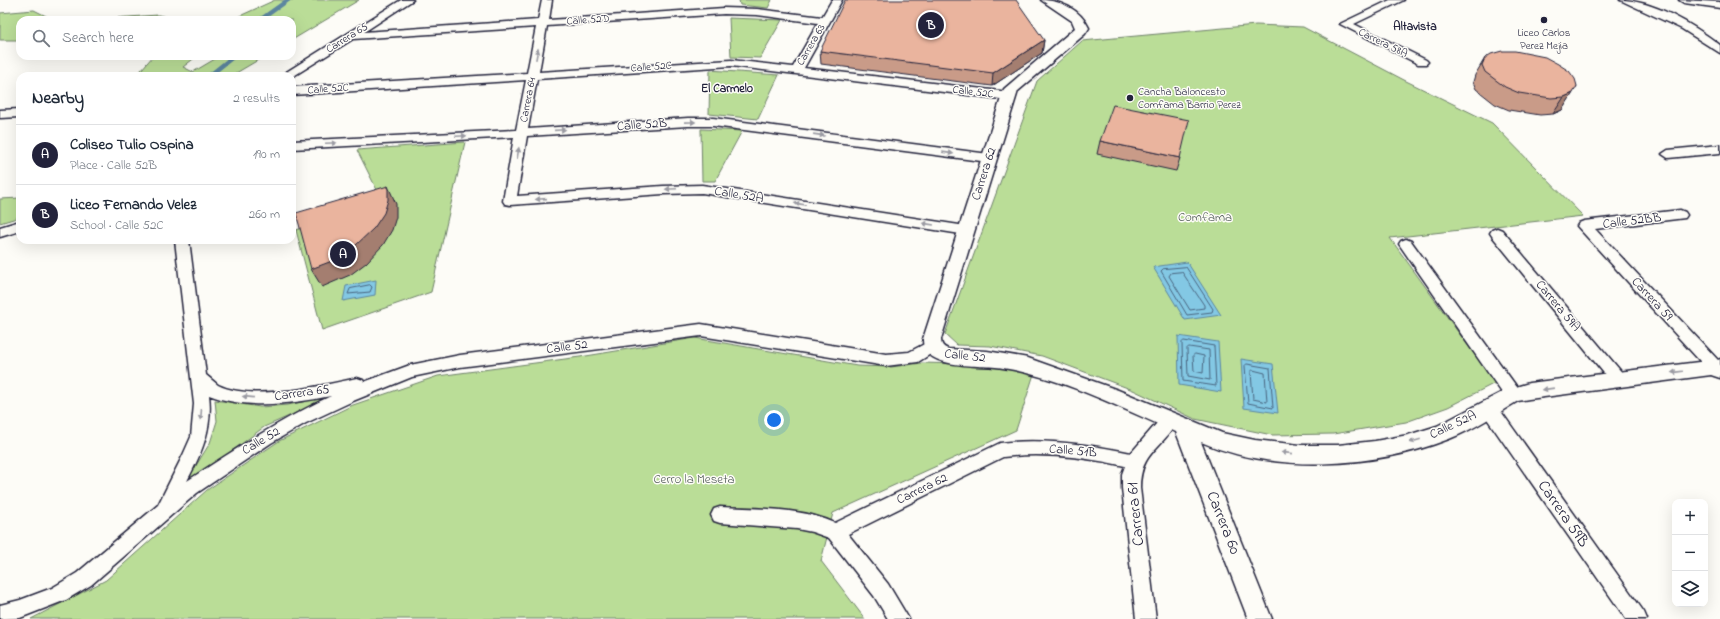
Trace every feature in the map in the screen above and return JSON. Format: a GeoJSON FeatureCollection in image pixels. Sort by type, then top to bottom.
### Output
{"type":"FeatureCollection","features":[{"type":"Feature","properties":{"kind":"street","name":"Carrera 65"},"geometry":{"type":"LineString","coordinates":[[292,72],[408,0]]}},
{"type":"Feature","properties":{"kind":"street","name":"Carrera 64"},"geometry":{"type":"LineString","coordinates":[[510,201],[521,133],[547,0]]}},
{"type":"Feature","properties":{"kind":"street","name":"Carrera 63"},"geometry":{"type":"LineString","coordinates":[[797,70],[837,0]]}},
{"type":"Feature","properties":{"kind":"street","name":"Carrera 62"},"geometry":{"type":"LineString","coordinates":[[932,346],[932,339],[1011,89],[1080,31],[1081,25],[1078,19],[1047,0]]}},
{"type":"Feature","properties":{"kind":"street","name":"Carrera 58A"},"geometry":{"type":"LineString","coordinates":[[1399,0],[1344,24],[1422,62]]}},
{"type":"Feature","properties":{"kind":"street"},"geometry":{"type":"LineString","coordinates":[[1625,0],[1665,16],[1691,29],[1720,50]]}},
{"type":"Feature","properties":{"kind":"street"},"geometry":{"type":"LineString","coordinates":[[1684,0],[1720,4]]}},
{"type":"Feature","properties":{"kind":"street","name":"Calle 52D"},"geometry":{"type":"LineString","coordinates":[[351,36],[724,11],[757,12],[825,21]]}},
{"type":"Feature","properties":{"kind":"street","name":"Calle 52C"},"geometry":{"type":"LineString","coordinates":[[296,91],[720,63],[744,63],[1009,96]]}},
{"type":"Feature","properties":{"kind":"street"},"geometry":{"type":"LineString","coordinates":[[0,114],[16,113]]}},
{"type":"Feature","properties":{"kind":"street","name":"Calle 52B"},"geometry":{"type":"LineString","coordinates":[[296,145],[521,133],[688,122],[713,122],[990,158]]}},
{"type":"Feature","properties":{"kind":"street"},"geometry":{"type":"LineString","coordinates":[[1668,154],[1720,149]]}},
{"type":"Feature","properties":{"kind":"street","name":"Calle 52A"},"geometry":{"type":"LineString","coordinates":[[510,201],[663,190],[702,189],[967,230]]}},
{"type":"Feature","properties":{"kind":"street","name":"Calle 52BB"},"geometry":{"type":"LineString","coordinates":[[1584,226],[1680,215]]}},
{"type":"Feature","properties":{"kind":"street","name":"Carrera 59"},"geometry":{"type":"LineString","coordinates":[[1584,226],[1718,368]]}},
{"type":"Feature","properties":{"kind":"street"},"geometry":{"type":"LineString","coordinates":[[0,232],[16,227]]}},
{"type":"Feature","properties":{"kind":"street","name":"Carrera 59A"},"geometry":{"type":"LineString","coordinates":[[1497,233],[1618,379]]}},
{"type":"Feature","properties":{"kind":"street"},"geometry":{"type":"LineString","coordinates":[[160,513],[188,463],[199,437],[202,404],[182,244]]}},
{"type":"Feature","properties":{"kind":"street"},"geometry":{"type":"LineString","coordinates":[[1406,244],[1513,395]]}},
{"type":"Feature","properties":{"kind":"street","name":"Calle 52"},"geometry":{"type":"LineString","coordinates":[[0,614],[20,609],[59,594],[84,579],[160,513],[225,464],[300,418],[346,396],[410,371],[460,361],[701,330],[886,360],[912,358],[932,346],[937,352],[946,356],[1009,360],[1028,365],[1111,395],[1177,424]]}},
{"type":"Feature","properties":{"kind":"street","name":"Calle 52A"},"geometry":{"type":"LineString","coordinates":[[1177,424],[1219,441],[1255,449],[1300,454],[1338,454],[1375,450],[1442,433],[1513,395],[1536,390],[1618,379],[1718,368]]}},
{"type":"Feature","properties":{"kind":"street","name":"Carrera 65"},"geometry":{"type":"LineString","coordinates":[[198,377],[212,389],[227,394],[251,398],[278,398],[333,390],[410,371]]}},
{"type":"Feature","properties":{"kind":"street","name":"Carrera 59B"},"geometry":{"type":"LineString","coordinates":[[1489,408],[1638,619]]}},
{"type":"Feature","properties":{"kind":"street","name":"Carrera 61"},"geometry":{"type":"LineString","coordinates":[[1146,619],[1131,488],[1131,474],[1135,461],[1177,424]]}},
{"type":"Feature","properties":{"kind":"street","name":"Carrera 60"},"geometry":{"type":"LineString","coordinates":[[1177,424],[1260,619]]}},
{"type":"Feature","properties":{"kind":"street","name":"Carrera 62"},"geometry":{"type":"LineString","coordinates":[[835,532],[1000,450],[1010,447]]}},
{"type":"Feature","properties":{"kind":"street","name":"Calle 51B"},"geometry":{"type":"LineString","coordinates":[[1010,447],[1093,452],[1135,461]]}},
{"type":"Feature","properties":{"kind":"street"},"geometry":{"type":"LineString","coordinates":[[720,515],[811,523],[827,527],[835,532],[882,590],[899,619]]}},
{"type":"Feature","properties":{"kind":"green space"},"geometry":{"type":"Polygon","coordinates":[[[275,0],[359,0],[296,38],[296,16],[240,16],[275,0]]]}},
{"type":"Feature","properties":{"kind":"green space"},"geometry":{"type":"Polygon","coordinates":[[[739,0],[772,0],[768,8],[740,5],[739,0]]]}},
{"type":"Feature","properties":{"kind":"green space"},"geometry":{"type":"Polygon","coordinates":[[[34,10],[46,16],[16,16],[16,40],[0,40],[0,13],[34,10]]]}},
{"type":"Feature","properties":{"kind":"green space"},"geometry":{"type":"Polygon","coordinates":[[[158,15],[163,16],[143,16],[158,15]]]}},
{"type":"Feature","properties":{"kind":"green space"},"geometry":{"type":"Polygon","coordinates":[[[729,18],[782,20],[760,58],[731,57],[729,18]]]}},
{"type":"Feature","properties":{"kind":"green space","name":"Comfama"},"geometry":{"type":"Polygon","coordinates":[[[1256,25],[1303,27],[1404,80],[1492,123],[1583,216],[1390,238],[1495,383],[1448,407],[1406,422],[1333,434],[1272,435],[1195,419],[1133,390],[1042,356],[990,346],[957,345],[945,334],[1037,81],[1082,41],[1256,25]]]}},
{"type":"Feature","properties":{"kind":"green space"},"geometry":{"type":"Polygon","coordinates":[[[150,60],[192,60],[183,67],[193,72],[139,72],[150,60]]]}},
{"type":"Feature","properties":{"kind":"green space"},"geometry":{"type":"Polygon","coordinates":[[[213,60],[258,60],[238,72],[193,72],[213,60]]]}},
{"type":"Feature","properties":{"kind":"green space"},"geometry":{"type":"Polygon","coordinates":[[[710,70],[779,75],[758,119],[709,114],[710,70]]]}},
{"type":"Feature","properties":{"kind":"green space"},"geometry":{"type":"Polygon","coordinates":[[[701,129],[742,131],[715,181],[702,181],[701,129]]]}},
{"type":"Feature","properties":{"kind":"green space"},"geometry":{"type":"Polygon","coordinates":[[[465,142],[431,292],[322,330],[296,230],[383,202],[357,150],[465,142]]]}},
{"type":"Feature","properties":{"kind":"green space"},"geometry":{"type":"Polygon","coordinates":[[[16,198],[16,218],[0,223],[0,199],[16,198]]]}},
{"type":"Feature","properties":{"kind":"green space","name":"Cerro la Meseta"},"geometry":{"type":"Polygon","coordinates":[[[695,338],[857,366],[891,367],[922,363],[1001,365],[1034,374],[1016,430],[833,513],[821,561],[865,619],[31,619],[106,580],[207,490],[279,441],[353,405],[438,376],[580,357],[695,338]]]}},
{"type":"Feature","properties":{"kind":"green space"},"geometry":{"type":"Polygon","coordinates":[[[342,393],[264,427],[182,488],[210,443],[217,421],[215,400],[260,407],[288,405],[342,393]]]}},
{"type":"Feature","properties":{"kind":"water"},"geometry":{"type":"Polygon","coordinates":[[[1187,262],[1221,315],[1185,320],[1153,267],[1187,262]]]}},
{"type":"Feature","properties":{"kind":"water"},"geometry":{"type":"Polygon","coordinates":[[[376,280],[375,295],[343,301],[346,286],[376,280]]]}},
{"type":"Feature","properties":{"kind":"water"},"geometry":{"type":"Polygon","coordinates":[[[1178,336],[1218,342],[1221,392],[1179,385],[1178,336]]]}},
{"type":"Feature","properties":{"kind":"water"},"geometry":{"type":"Polygon","coordinates":[[[1241,359],[1273,364],[1278,413],[1244,408],[1241,359]]]}},
{"type":"Feature","properties":{"kind":"building"},"geometry":{"type":"Polygon","coordinates":[[[845,0],[1016,0],[1044,40],[993,73],[820,51],[845,0]]]}},
{"type":"Feature","properties":{"kind":"building"},"geometry":{"type":"Polygon","coordinates":[[[1502,51],[1515,51],[1545,57],[1569,71],[1575,79],[1577,86],[1573,93],[1564,97],[1551,98],[1519,93],[1505,87],[1485,72],[1482,65],[1485,58],[1491,54],[1502,51]]]}},
{"type":"Feature","properties":{"kind":"building"},"geometry":{"type":"Polygon","coordinates":[[[1113,105],[1189,120],[1180,158],[1100,141],[1113,105]]]}},
{"type":"Feature","properties":{"kind":"building"},"geometry":{"type":"Polygon","coordinates":[[[388,186],[388,200],[384,213],[374,228],[340,258],[311,269],[296,213],[388,186]]]}},
{"type":"Feature","properties":{"kind":"waterway"},"geometry":{"type":"LineString","coordinates":[[266,16],[288,0]]}},
{"type":"Feature","properties":{"kind":"waterway"},"geometry":{"type":"LineString","coordinates":[[214,72],[229,60]]}},
{"type":"Feature","properties":{"kind":"place","name":"Liceo Carlos Perez Mejia"},"geometry":{"type":"Point","coordinates":[1544,20]}},
{"type":"Feature","properties":{"kind":"place","name":"Liceo Fernando Velez"},"geometry":{"type":"Point","coordinates":[931,25]}},
{"type":"Feature","properties":{"kind":"place","name":"Cancha Baloncesto Comfama Barrio Perez"},"geometry":{"type":"Point","coordinates":[1130,98]}},
{"type":"Feature","properties":{"kind":"place","name":"Coliseo Tulio Ospina"},"geometry":{"type":"Point","coordinates":[343,254]}},
{"type":"Feature","properties":{"kind":"district","name":"Altavista"},"geometry":{"type":"Point","coordinates":[1415,27]}},
{"type":"Feature","properties":{"kind":"district","name":"El Carmelo"},"geometry":{"type":"Point","coordinates":[727,89]}}]}
